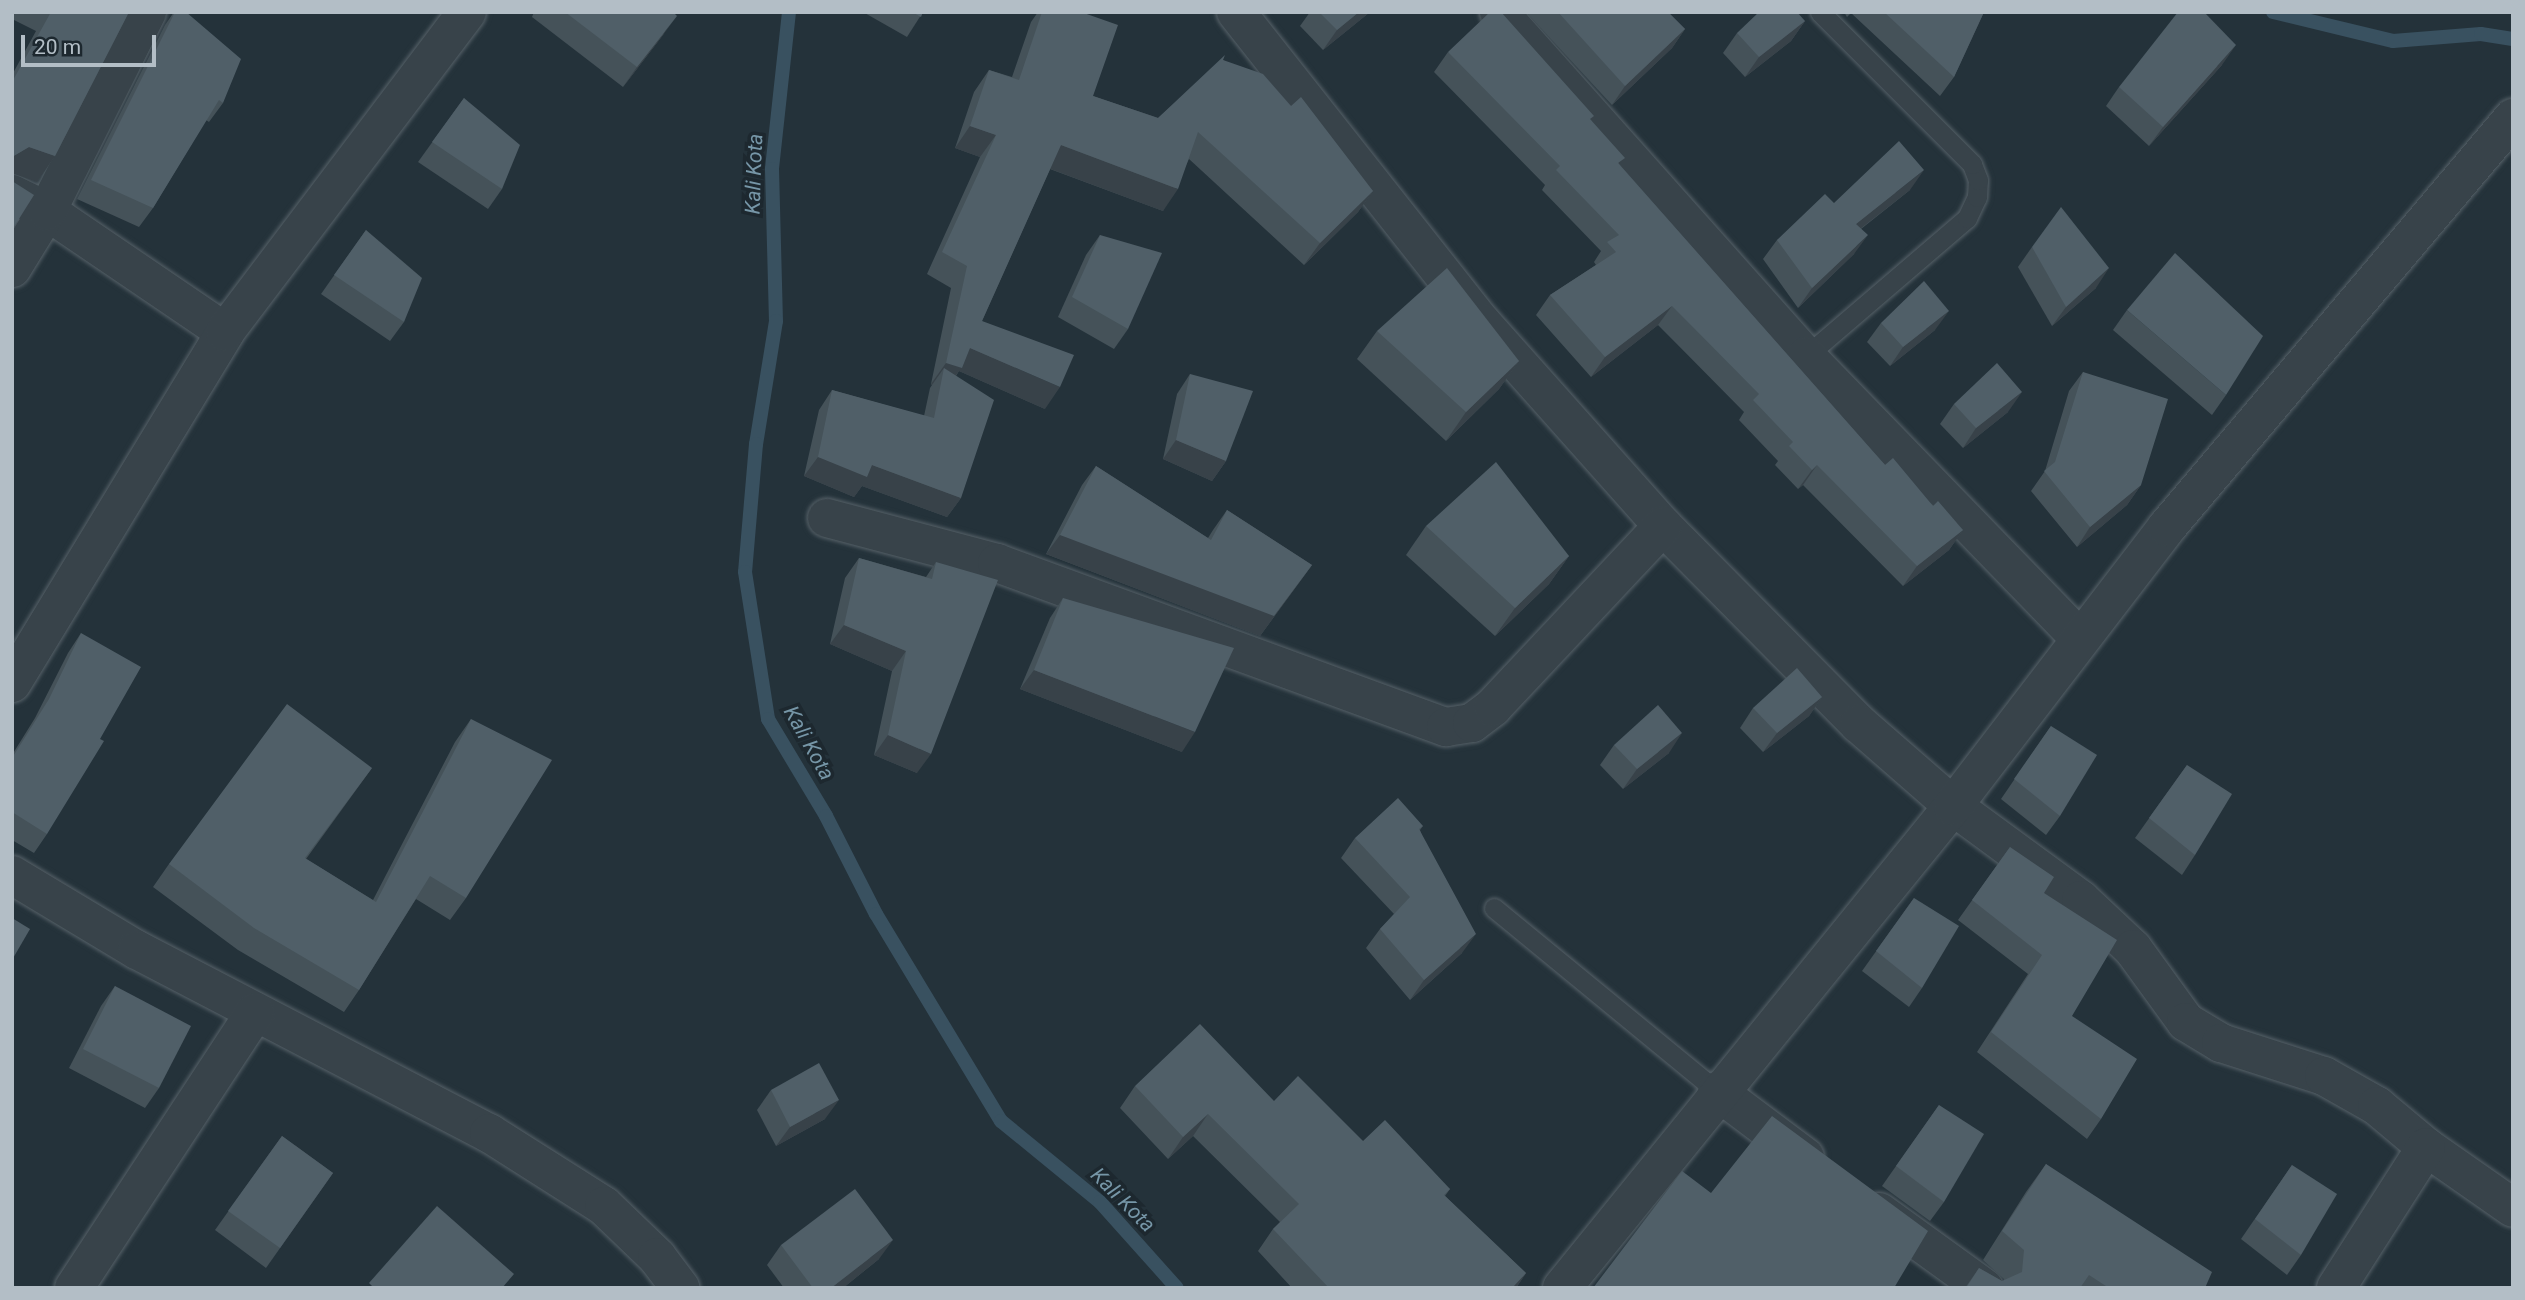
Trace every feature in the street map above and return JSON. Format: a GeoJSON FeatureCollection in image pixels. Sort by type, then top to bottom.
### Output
{"type":"FeatureCollection","features":[{"type":"Feature","properties":{"kind":"street"},"geometry":{"type":"LineString","coordinates":[[12,268],[47,211],[147,12]]}},
{"type":"Feature","properties":{"kind":"street"},"geometry":{"type":"LineString","coordinates":[[12,683],[225,332],[467,12]]}},
{"type":"Feature","properties":{"kind":"street"},"geometry":{"type":"LineString","coordinates":[[1236,12],[1482,323],[1663,526],[1859,724],[1952,806],[2098,916],[2133,949],[2186,1022],[2221,1043],[2324,1076],[2377,1106],[2426,1147],[2513,1208]]}},
{"type":"Feature","properties":{"kind":"street"},"geometry":{"type":"LineString","coordinates":[[1499,12],[1806,356],[2079,638]]}},
{"type":"Feature","properties":{"kind":"street"},"geometry":{"type":"LineString","coordinates":[[1566,1287],[1717,1091],[1952,806],[2167,527],[2513,118]]}},
{"type":"Feature","properties":{"kind":"street"},"geometry":{"type":"LineString","coordinates":[[12,194],[47,211],[225,332]]}},
{"type":"Feature","properties":{"kind":"street"},"geometry":{"type":"LineString","coordinates":[[827,518],[997,563],[1446,727],[1472,723],[1493,707],[1663,526]]}},
{"type":"Feature","properties":{"kind":"street"},"geometry":{"type":"LineString","coordinates":[[12,875],[137,950],[489,1133],[604,1206],[657,1257],[680,1288]]}},
{"type":"Feature","properties":{"kind":"street"},"geometry":{"type":"LineString","coordinates":[[74,1288],[255,1012]]}},
{"type":"Feature","properties":{"kind":"street"},"geometry":{"type":"LineString","coordinates":[[1717,1091],[1984,1288]]}},
{"type":"Feature","properties":{"kind":"street"},"geometry":{"type":"LineString","coordinates":[[2336,1288],[2426,1147]]}},
{"type":"Feature","properties":{"kind":"lane"},"geometry":{"type":"LineString","coordinates":[[1806,356],[1967,218],[1977,197],[1978,180],[1972,164],[1820,12]]}},
{"type":"Feature","properties":{"kind":"lane"},"geometry":{"type":"LineString","coordinates":[[1494,908],[1717,1091]]}},
{"type":"Feature","properties":{"kind":"building"},"geometry":{"type":"Polygon","coordinates":[[[51,12],[129,12],[55,156],[29,147],[12,157],[12,82],[51,12]]]}},
{"type":"Feature","properties":{"kind":"building"},"geometry":{"type":"Polygon","coordinates":[[[175,12],[186,12],[241,59],[223,103],[219,100],[153,208],[91,180],[175,12]]]}},
{"type":"Feature","properties":{"kind":"building"},"geometry":{"type":"Polygon","coordinates":[[[565,12],[673,12],[677,16],[637,67],[565,12]]]}},
{"type":"Feature","properties":{"kind":"building"},"geometry":{"type":"Polygon","coordinates":[[[1042,12],[1081,12],[1118,25],[1093,96],[1158,118],[1225,55],[1223,60],[1263,74],[1291,106],[1301,97],[1373,191],[1320,243],[1198,132],[1178,189],[1061,145],[982,321],[1074,355],[1060,387],[970,348],[962,368],[946,363],[967,266],[942,252],[996,135],[970,126],[989,70],[1019,80],[1042,12]]]}},
{"type":"Feature","properties":{"kind":"building"},"geometry":{"type":"Polygon","coordinates":[[[1319,12],[1359,12],[1337,30],[1319,12]]]}},
{"type":"Feature","properties":{"kind":"building"},"geometry":{"type":"Polygon","coordinates":[[[1490,12],[1501,12],[1594,116],[1590,119],[1625,158],[1618,163],[1885,465],[1893,458],[1933,506],[1938,501],[1963,530],[1917,566],[1817,465],[1812,470],[1789,446],[1793,442],[1753,400],[1759,394],[1672,306],[1605,357],[1550,295],[1616,252],[1607,242],[1619,235],[1556,170],[1560,166],[1448,52],[1490,12]]]}},
{"type":"Feature","properties":{"kind":"building"},"geometry":{"type":"Polygon","coordinates":[[[1558,12],[1668,12],[1685,29],[1625,86],[1558,12]]]}},
{"type":"Feature","properties":{"kind":"building"},"geometry":{"type":"Polygon","coordinates":[[[1759,12],[1797,12],[1805,21],[1759,57],[1737,33],[1759,12]]]}},
{"type":"Feature","properties":{"kind":"building"},"geometry":{"type":"Polygon","coordinates":[[[1884,12],[1984,12],[1954,77],[1884,12]]]}},
{"type":"Feature","properties":{"kind":"building"},"geometry":{"type":"Polygon","coordinates":[[[2178,12],[2204,12],[2236,45],[2163,127],[2119,87],[2178,12]]]}},
{"type":"Feature","properties":{"kind":"building"},"geometry":{"type":"Polygon","coordinates":[[[464,98],[520,145],[502,189],[432,142],[464,98]]]}},
{"type":"Feature","properties":{"kind":"building"},"geometry":{"type":"Polygon","coordinates":[[[1899,141],[1924,170],[1856,224],[1868,235],[1812,288],[1777,240],[1825,194],[1834,203],[1899,141]]]}},
{"type":"Feature","properties":{"kind":"building"},"geometry":{"type":"Polygon","coordinates":[[[12,181],[34,195],[12,230],[12,181]]]}},
{"type":"Feature","properties":{"kind":"building"},"geometry":{"type":"Polygon","coordinates":[[[2061,207],[2109,268],[2066,307],[2032,247],[2061,207]]]}},
{"type":"Feature","properties":{"kind":"building"},"geometry":{"type":"Polygon","coordinates":[[[366,230],[422,278],[404,322],[334,275],[366,230]]]}},
{"type":"Feature","properties":{"kind":"building"},"geometry":{"type":"Polygon","coordinates":[[[1100,235],[1162,253],[1128,329],[1072,297],[1100,235]]]}},
{"type":"Feature","properties":{"kind":"building"},"geometry":{"type":"Polygon","coordinates":[[[2175,253],[2263,336],[2226,395],[2127,310],[2175,253]]]}},
{"type":"Feature","properties":{"kind":"building"},"geometry":{"type":"Polygon","coordinates":[[[1447,268],[1519,361],[1466,412],[1377,331],[1447,268]]]}},
{"type":"Feature","properties":{"kind":"building"},"geometry":{"type":"Polygon","coordinates":[[[1924,281],[1949,311],[1903,347],[1881,323],[1924,281]]]}},
{"type":"Feature","properties":{"kind":"building"},"geometry":{"type":"Polygon","coordinates":[[[1997,363],[2022,392],[1976,428],[1954,404],[1997,363]]]}},
{"type":"Feature","properties":{"kind":"building"},"geometry":{"type":"Polygon","coordinates":[[[944,368],[994,400],[961,498],[872,465],[867,477],[818,457],[832,390],[934,418],[944,368]]]}},
{"type":"Feature","properties":{"kind":"building"},"geometry":{"type":"Polygon","coordinates":[[[2083,372],[2168,399],[2141,485],[2090,527],[2044,471],[2055,462],[2083,372]]]}},
{"type":"Feature","properties":{"kind":"building"},"geometry":{"type":"Polygon","coordinates":[[[1190,374],[1253,391],[1226,461],[1176,440],[1190,374]]]}},
{"type":"Feature","properties":{"kind":"building"},"geometry":{"type":"Polygon","coordinates":[[[1496,462],[1569,556],[1515,608],[1426,526],[1496,462]]]}},
{"type":"Feature","properties":{"kind":"building"},"geometry":{"type":"Polygon","coordinates":[[[1096,466],[1211,540],[1227,510],[1312,565],[1274,616],[1060,535],[1096,466]]]}},
{"type":"Feature","properties":{"kind":"building"},"geometry":{"type":"Polygon","coordinates":[[[859,558],[932,579],[936,562],[998,580],[931,754],[888,735],[906,651],[844,625],[859,558]]]}},
{"type":"Feature","properties":{"kind":"building"},"geometry":{"type":"Polygon","coordinates":[[[1063,598],[1234,648],[1195,732],[1034,670],[1063,598]]]}},
{"type":"Feature","properties":{"kind":"building"},"geometry":{"type":"Polygon","coordinates":[[[81,633],[141,667],[100,739],[104,741],[47,834],[12,812],[12,758],[49,699],[81,633]]]}},
{"type":"Feature","properties":{"kind":"building"},"geometry":{"type":"Polygon","coordinates":[[[1797,668],[1822,697],[1777,733],[1753,708],[1797,668]]]}},
{"type":"Feature","properties":{"kind":"building"},"geometry":{"type":"Polygon","coordinates":[[[287,704],[372,768],[305,858],[376,902],[471,719],[552,760],[466,898],[430,876],[359,990],[254,928],[169,864],[287,704]]]}},
{"type":"Feature","properties":{"kind":"building"},"geometry":{"type":"Polygon","coordinates":[[[1658,705],[1682,733],[1637,769],[1614,745],[1658,705]]]}},
{"type":"Feature","properties":{"kind":"building"},"geometry":{"type":"Polygon","coordinates":[[[2051,726],[2097,755],[2060,816],[2014,779],[2051,726]]]}},
{"type":"Feature","properties":{"kind":"building"},"geometry":{"type":"Polygon","coordinates":[[[2187,765],[2232,794],[2195,855],[2149,818],[2187,765]]]}},
{"type":"Feature","properties":{"kind":"building"},"geometry":{"type":"Polygon","coordinates":[[[1398,798],[1423,826],[1419,829],[1476,934],[1424,980],[1380,929],[1410,897],[1355,838],[1398,798]]]}},
{"type":"Feature","properties":{"kind":"building"},"geometry":{"type":"Polygon","coordinates":[[[2010,847],[2054,877],[2044,893],[2117,940],[2072,1016],[2137,1059],[2101,1119],[1991,1032],[2042,955],[1972,900],[2010,847]]]}},
{"type":"Feature","properties":{"kind":"building"},"geometry":{"type":"Polygon","coordinates":[[[1914,898],[1959,926],[1922,988],[1876,951],[1914,898]]]}},
{"type":"Feature","properties":{"kind":"building"},"geometry":{"type":"Polygon","coordinates":[[[12,918],[30,929],[12,960],[12,918]]]}},
{"type":"Feature","properties":{"kind":"building"},"geometry":{"type":"Polygon","coordinates":[[[115,986],[191,1026],[159,1088],[83,1049],[115,986]]]}},
{"type":"Feature","properties":{"kind":"building"},"geometry":{"type":"Polygon","coordinates":[[[1200,1024],[1274,1101],[1298,1076],[1363,1141],[1385,1120],[1450,1189],[1444,1195],[1526,1273],[1512,1288],[1329,1288],[1273,1229],[1299,1204],[1208,1114],[1183,1137],[1135,1086],[1200,1024]]]}},
{"type":"Feature","properties":{"kind":"building"},"geometry":{"type":"Polygon","coordinates":[[[819,1063],[839,1100],[790,1127],[771,1090],[819,1063]]]}},
{"type":"Feature","properties":{"kind":"building"},"geometry":{"type":"Polygon","coordinates":[[[1939,1105],[1984,1134],[1944,1202],[1896,1166],[1939,1105]]]}},
{"type":"Feature","properties":{"kind":"building"},"geometry":{"type":"Polygon","coordinates":[[[1772,1116],[1928,1231],[1894,1288],[1593,1288],[1682,1171],[1711,1193],[1772,1116]]]}},
{"type":"Feature","properties":{"kind":"building"},"geometry":{"type":"Polygon","coordinates":[[[282,1136],[333,1173],[280,1248],[228,1211],[282,1136]]]}},
{"type":"Feature","properties":{"kind":"building"},"geometry":{"type":"Polygon","coordinates":[[[2046,1164],[2212,1272],[2205,1288],[2109,1288],[2089,1275],[2080,1288],[1966,1288],[1979,1268],[2002,1281],[2022,1272],[2024,1250],[2002,1231],[2046,1164]]]}},
{"type":"Feature","properties":{"kind":"building"},"geometry":{"type":"Polygon","coordinates":[[[2292,1165],[2337,1194],[2301,1255],[2255,1219],[2292,1165]]]}},
{"type":"Feature","properties":{"kind":"building"},"geometry":{"type":"Polygon","coordinates":[[[855,1189],[893,1240],[831,1288],[813,1288],[781,1245],[855,1189]]]}},
{"type":"Feature","properties":{"kind":"building"},"geometry":{"type":"Polygon","coordinates":[[[437,1206],[514,1274],[502,1288],[374,1288],[369,1283],[437,1206]]]}},
{"type":"Feature","properties":{"kind":"waterway","name":"Kali Kota"},"geometry":{"type":"LineString","coordinates":[[789,12],[772,169],[776,321],[756,444],[745,572],[768,719],[826,816],[876,914],[1001,1121],[1100,1202],[1177,1288]]}},
{"type":"Feature","properties":{"kind":"waterway","name":"Kali Kota"},"geometry":{"type":"LineString","coordinates":[[2273,12],[2393,41],[2481,34],[2513,39]]}}]}
